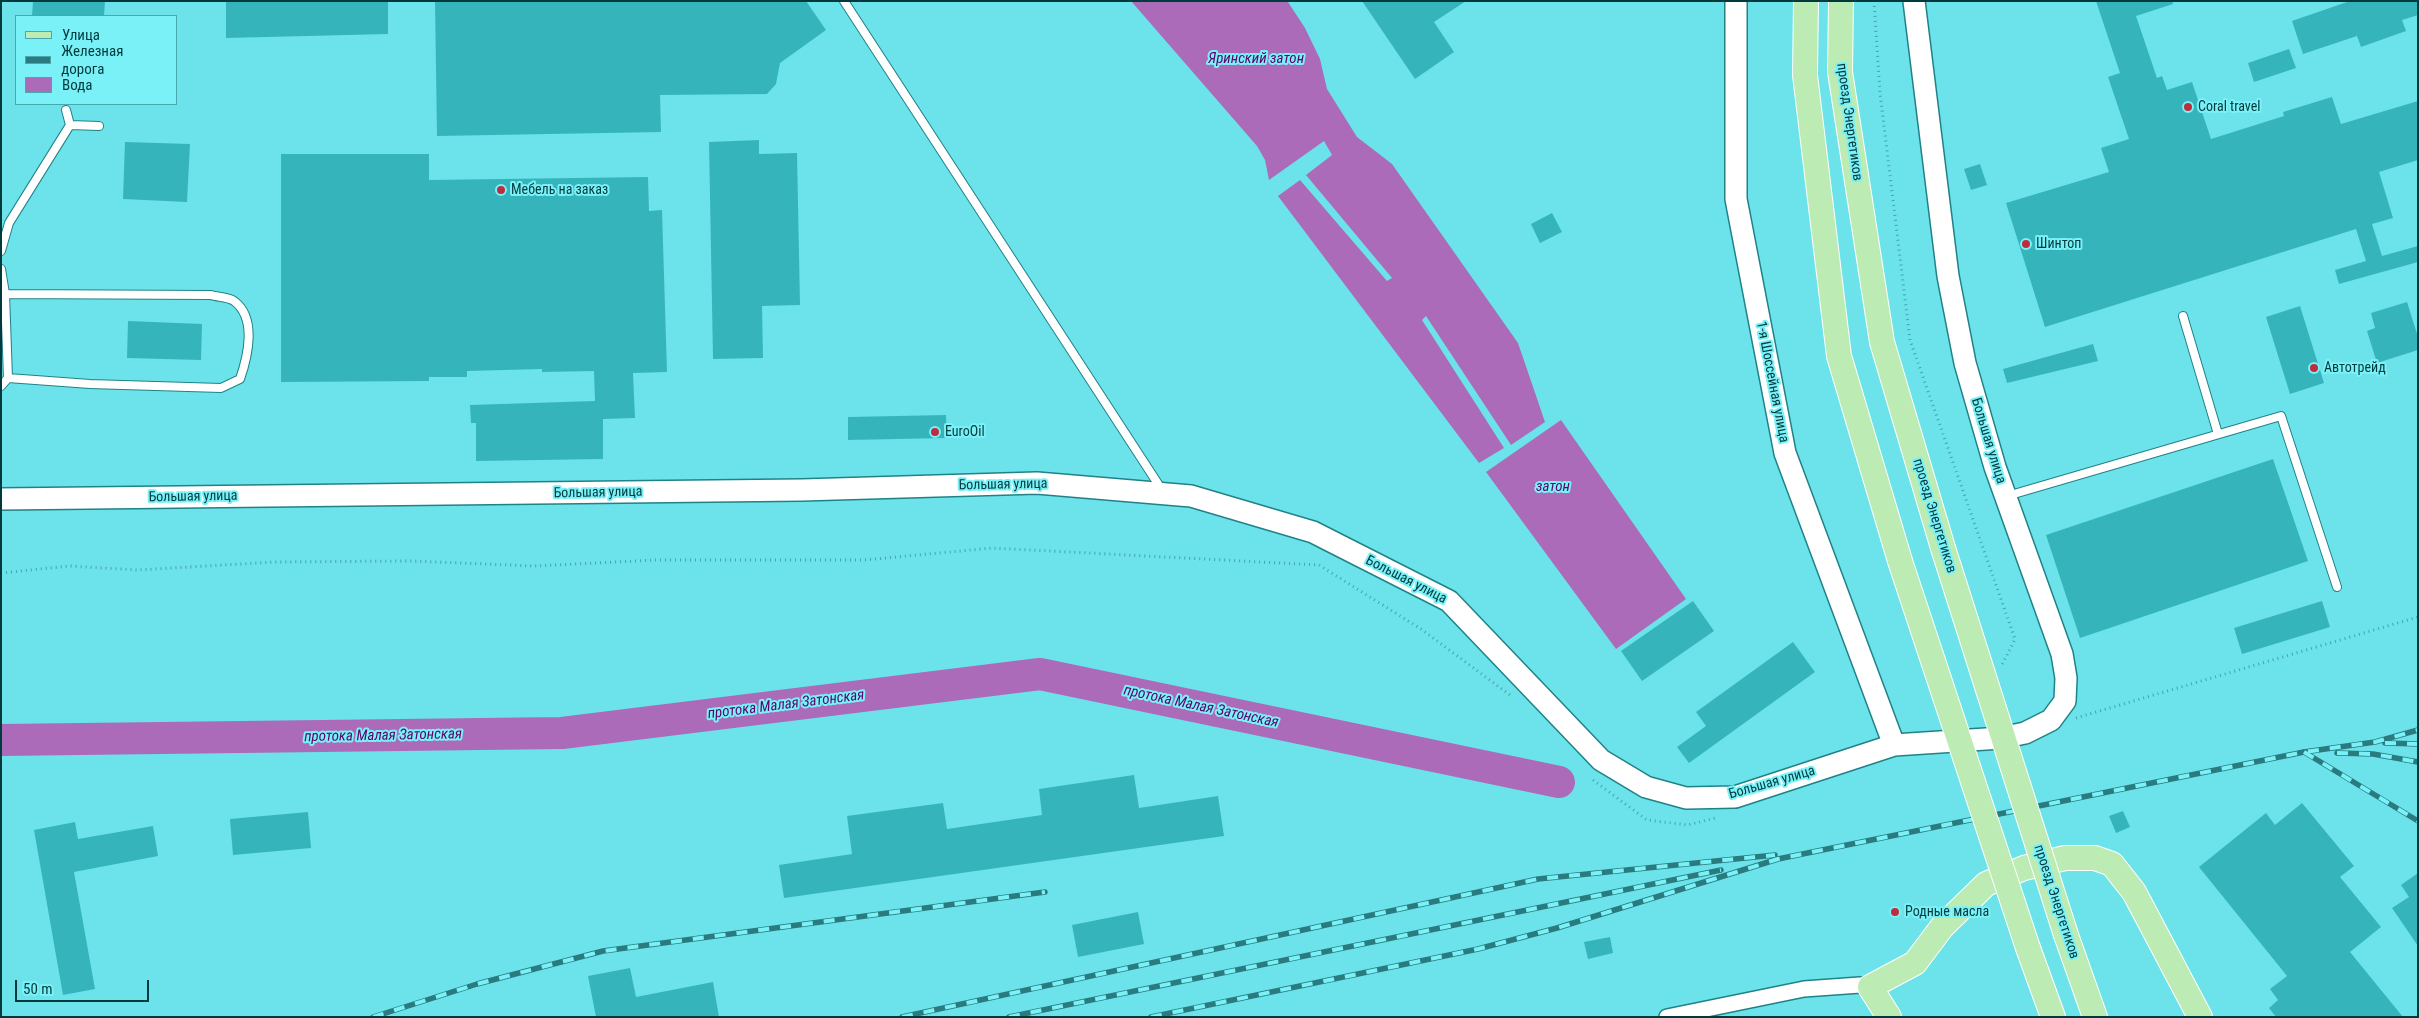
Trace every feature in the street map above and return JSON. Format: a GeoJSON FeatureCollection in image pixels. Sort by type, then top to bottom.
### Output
{"type":"FeatureCollection","features":[{"type":"Feature","properties":{"kind":"main road","name":"1-я Шоссейная улица"},"geometry":{"type":"LineString","coordinates":[[1736,1],[1736,199],[1785,453],[1894,746]]}},
{"type":"Feature","properties":{"kind":"main road"},"geometry":{"type":"LineString","coordinates":[[1806,1],[1806,75],[1839,356],[1900,561],[2028,948],[2053,1017]]}},
{"type":"Feature","properties":{"kind":"main road","name":"проезд Энергетиков"},"geometry":{"type":"LineString","coordinates":[[1841,1],[1840,72],[1882,342],[1943,548],[2066,936],[2095,1017]]}},
{"type":"Feature","properties":{"kind":"main road","name":"Большая улица"},"geometry":{"type":"LineString","coordinates":[[1,500],[802,490],[1036,483],[1191,496],[1313,532],[1449,601],[1601,760],[1646,788],[1686,798],[1735,796],[1894,746],[2001,738],[2025,733],[2051,720],[2065,701],[2066,678],[2062,654],[2005,497],[1965,363],[1948,276],[1914,1]]}},
{"type":"Feature","properties":{"kind":"main road"},"geometry":{"type":"LineString","coordinates":[[1890,1017],[1870,987],[1915,963],[1942,928],[1986,884],[2024,868],[2065,858],[2095,858],[2112,864],[2134,892],[2200,1017]]}},
{"type":"Feature","properties":{"kind":"street"},"geometry":{"type":"LineString","coordinates":[[1666,1017],[1804,989],[1860,985],[1870,987]]}},
{"type":"Feature","properties":{"kind":"lane"},"geometry":{"type":"LineString","coordinates":[[844,1],[1164,494]]}},
{"type":"Feature","properties":{"kind":"lane"},"geometry":{"type":"LineString","coordinates":[[1,251],[9,223],[70,125],[66,110]]}},
{"type":"Feature","properties":{"kind":"lane"},"geometry":{"type":"LineString","coordinates":[[70,125],[99,126]]}},
{"type":"Feature","properties":{"kind":"lane"},"geometry":{"type":"LineString","coordinates":[[1,269],[6,294],[8,378],[1,386]]}},
{"type":"Feature","properties":{"kind":"lane"},"geometry":{"type":"LineString","coordinates":[[6,294],[211,295],[233,300],[247,316],[248,356],[240,379],[221,388],[90,384],[8,378]]}},
{"type":"Feature","properties":{"kind":"lane"},"geometry":{"type":"LineString","coordinates":[[2183,316],[2218,434]]}},
{"type":"Feature","properties":{"kind":"lane"},"geometry":{"type":"LineString","coordinates":[[2005,497],[2281,416],[2337,587]]}},
{"type":"Feature","properties":{"kind":"path"},"geometry":{"type":"LineString","coordinates":[[1874,1],[1880,93],[1910,340],[2015,639],[2003,664],[1999,667]]}},
{"type":"Feature","properties":{"kind":"path"},"geometry":{"type":"LineString","coordinates":[[1,573],[70,566],[137,570],[275,562],[411,561],[534,566],[655,560],[864,560],[992,548],[1319,565],[1421,628],[1512,697]]}},
{"type":"Feature","properties":{"kind":"path"},"geometry":{"type":"LineString","coordinates":[[2068,720],[2418,616]]}},
{"type":"Feature","properties":{"kind":"path"},"geometry":{"type":"LineString","coordinates":[[1589,777],[1647,820],[1688,825],[1722,816]]}},
{"type":"Feature","properties":{"kind":"water","name":"Яринский затон"},"geometry":{"type":"Polygon","coordinates":[[[1131,1],[1288,2],[1305,28],[1320,59],[1327,89],[1357,137],[1392,164],[1518,343],[1545,422],[1511,445],[1426,316],[1422,320],[1504,448],[1479,463],[1278,196],[1300,180],[1387,281],[1392,278],[1306,175],[1332,155],[1324,141],[1269,180],[1265,160],[1257,146],[1131,1]]]}},
{"type":"Feature","properties":{"kind":"water","name":"затон"},"geometry":{"type":"Polygon","coordinates":[[[1561,420],[1686,599],[1616,649],[1486,472],[1561,420]]]}},
{"type":"Feature","properties":{"kind":"building"},"geometry":{"type":"Polygon","coordinates":[[[33,1],[105,1],[104,15],[32,15],[33,1]]]}},
{"type":"Feature","properties":{"kind":"building"},"geometry":{"type":"Polygon","coordinates":[[[226,1],[388,1],[388,34],[226,38],[226,1]]]}},
{"type":"Feature","properties":{"kind":"building"},"geometry":{"type":"Polygon","coordinates":[[[435,1],[806,1],[826,30],[780,63],[776,84],[767,94],[660,95],[661,132],[437,136],[435,1]]]}},
{"type":"Feature","properties":{"kind":"building"},"geometry":{"type":"Polygon","coordinates":[[[1362,1],[1466,1],[1434,22],[1454,52],[1415,79],[1362,1]]]}},
{"type":"Feature","properties":{"kind":"building"},"geometry":{"type":"Polygon","coordinates":[[[2096,1],[2172,1],[2173,4],[2136,16],[2157,78],[2162,76],[2167,90],[2192,82],[2211,139],[2284,116],[2283,112],[2332,97],[2341,124],[2418,101],[2418,160],[2379,172],[2393,218],[2372,224],[2382,256],[2418,246],[2418,262],[2339,284],[2335,270],[2366,261],[2356,229],[2045,327],[2006,203],[2109,172],[2101,148],[2129,139],[2108,77],[2120,73],[2096,1]]]}},
{"type":"Feature","properties":{"kind":"building"},"geometry":{"type":"Polygon","coordinates":[[[2350,1],[2418,1],[2418,15],[2402,20],[2406,31],[2361,47],[2357,36],[2303,54],[2292,21],[2350,1]]]}},
{"type":"Feature","properties":{"kind":"building"},"geometry":{"type":"Polygon","coordinates":[[[2289,49],[2296,68],[2254,82],[2248,63],[2289,49]]]}},
{"type":"Feature","properties":{"kind":"building"},"geometry":{"type":"Polygon","coordinates":[[[759,140],[759,154],[797,153],[800,305],[762,306],[763,358],[713,359],[709,142],[759,140]]]}},
{"type":"Feature","properties":{"kind":"building"},"geometry":{"type":"Polygon","coordinates":[[[125,142],[190,144],[187,202],[123,199],[125,142]]]}},
{"type":"Feature","properties":{"kind":"building"},"geometry":{"type":"Polygon","coordinates":[[[281,154],[429,154],[429,180],[648,177],[649,211],[662,210],[667,372],[633,373],[635,418],[603,419],[603,459],[476,461],[476,423],[471,423],[470,405],[595,401],[594,371],[542,372],[542,369],[467,371],[467,377],[429,377],[429,381],[281,382],[281,154]]]}},
{"type":"Feature","properties":{"kind":"building"},"geometry":{"type":"Polygon","coordinates":[[[1980,164],[1987,185],[1971,190],[1964,169],[1980,164]]]}},
{"type":"Feature","properties":{"kind":"building"},"geometry":{"type":"Polygon","coordinates":[[[1552,213],[1562,232],[1540,243],[1531,224],[1552,213]]]}},
{"type":"Feature","properties":{"kind":"building"},"geometry":{"type":"Polygon","coordinates":[[[2407,302],[2418,337],[2418,350],[2377,363],[2367,331],[2375,328],[2371,313],[2407,302]]]}},
{"type":"Feature","properties":{"kind":"building"},"geometry":{"type":"Polygon","coordinates":[[[2300,306],[2324,383],[2290,394],[2266,317],[2300,306]]]}},
{"type":"Feature","properties":{"kind":"building"},"geometry":{"type":"Polygon","coordinates":[[[128,321],[202,324],[201,360],[127,358],[128,321]]]}},
{"type":"Feature","properties":{"kind":"building"},"geometry":{"type":"Polygon","coordinates":[[[2093,344],[2098,361],[2007,383],[2003,369],[2093,344]]]}},
{"type":"Feature","properties":{"kind":"building"},"geometry":{"type":"Polygon","coordinates":[[[946,415],[947,438],[848,440],[848,417],[946,415]]]}},
{"type":"Feature","properties":{"kind":"building"},"geometry":{"type":"Polygon","coordinates":[[[2273,459],[2308,561],[2080,638],[2046,535],[2273,459]]]}},
{"type":"Feature","properties":{"kind":"building"},"geometry":{"type":"Polygon","coordinates":[[[1693,601],[1714,631],[1642,681],[1621,651],[1693,601]]]}},
{"type":"Feature","properties":{"kind":"building"},"geometry":{"type":"Polygon","coordinates":[[[2322,601],[2330,627],[2242,654],[2234,628],[2322,601]]]}},
{"type":"Feature","properties":{"kind":"building"},"geometry":{"type":"Polygon","coordinates":[[[1793,642],[1815,672],[1689,763],[1677,747],[1706,726],[1696,712],[1793,642]]]}},
{"type":"Feature","properties":{"kind":"building"},"geometry":{"type":"Polygon","coordinates":[[[1134,775],[1139,808],[1218,796],[1224,836],[784,898],[779,865],[852,854],[847,816],[943,803],[947,829],[1042,815],[1039,789],[1134,775]]]}},
{"type":"Feature","properties":{"kind":"building"},"geometry":{"type":"Polygon","coordinates":[[[2302,803],[2354,866],[2340,877],[2381,927],[2350,952],[2403,1017],[2276,1017],[2269,1008],[2278,1000],[2270,989],[2287,976],[2199,867],[2266,813],[2275,825],[2302,803]]]}},
{"type":"Feature","properties":{"kind":"building"},"geometry":{"type":"Polygon","coordinates":[[[2123,811],[2130,827],[2116,833],[2109,816],[2123,811]]]}},
{"type":"Feature","properties":{"kind":"building"},"geometry":{"type":"Polygon","coordinates":[[[308,812],[311,848],[233,855],[230,819],[308,812]]]}},
{"type":"Feature","properties":{"kind":"building"},"geometry":{"type":"Polygon","coordinates":[[[75,822],[78,839],[153,826],[158,856],[74,872],[95,989],[63,995],[34,830],[75,822]]]}},
{"type":"Feature","properties":{"kind":"building"},"geometry":{"type":"Polygon","coordinates":[[[2418,873],[2418,946],[2392,908],[2409,897],[2401,885],[2418,873]]]}},
{"type":"Feature","properties":{"kind":"building"},"geometry":{"type":"Polygon","coordinates":[[[1138,912],[1144,944],[1078,957],[1072,925],[1138,912]]]}},
{"type":"Feature","properties":{"kind":"building"},"geometry":{"type":"Polygon","coordinates":[[[1610,937],[1613,953],[1588,959],[1584,942],[1610,937]]]}},
{"type":"Feature","properties":{"kind":"building"},"geometry":{"type":"Polygon","coordinates":[[[630,968],[636,997],[713,982],[719,1017],[596,1017],[588,976],[630,968]]]}},
{"type":"Feature","properties":{"kind":"waterway","name":"протока Малая Затонская"},"geometry":{"type":"LineString","coordinates":[[1,740],[562,733],[1040,674],[1559,782]]}},
{"type":"Feature","properties":{"kind":"railway"},"geometry":{"type":"LineString","coordinates":[[1151,1017],[1478,949],[1557,928],[1778,859],[2304,752],[2375,742],[2418,730]]}},
{"type":"Feature","properties":{"kind":"railway"},"geometry":{"type":"LineString","coordinates":[[2385,743],[2418,744]]}},
{"type":"Feature","properties":{"kind":"railway"},"geometry":{"type":"LineString","coordinates":[[2304,752],[2418,821]]}},
{"type":"Feature","properties":{"kind":"railway"},"geometry":{"type":"LineString","coordinates":[[2337,753],[2373,754],[2418,762]]}},
{"type":"Feature","properties":{"kind":"railway"},"geometry":{"type":"LineString","coordinates":[[902,1017],[1538,879],[1775,855]]}},
{"type":"Feature","properties":{"kind":"railway"},"geometry":{"type":"LineString","coordinates":[[1009,1017],[1721,870]]}},
{"type":"Feature","properties":{"kind":"railway"},"geometry":{"type":"LineString","coordinates":[[373,1017],[477,984],[603,951],[1045,892]]}},
{"type":"Feature","properties":{"kind":"place","name":"Coral travel"},"geometry":{"type":"Point","coordinates":[2188,107]}},
{"type":"Feature","properties":{"kind":"place","name":"Мебель на заказ"},"geometry":{"type":"Point","coordinates":[501,190]}},
{"type":"Feature","properties":{"kind":"place","name":"Шинтоп"},"geometry":{"type":"Point","coordinates":[2026,244]}},
{"type":"Feature","properties":{"kind":"place","name":"Автотрейд"},"geometry":{"type":"Point","coordinates":[2314,368]}},
{"type":"Feature","properties":{"kind":"place","name":"EuroOil"},"geometry":{"type":"Point","coordinates":[935,432]}},
{"type":"Feature","properties":{"kind":"place","name":"Родные масла"},"geometry":{"type":"Point","coordinates":[1895,912]}}]}
